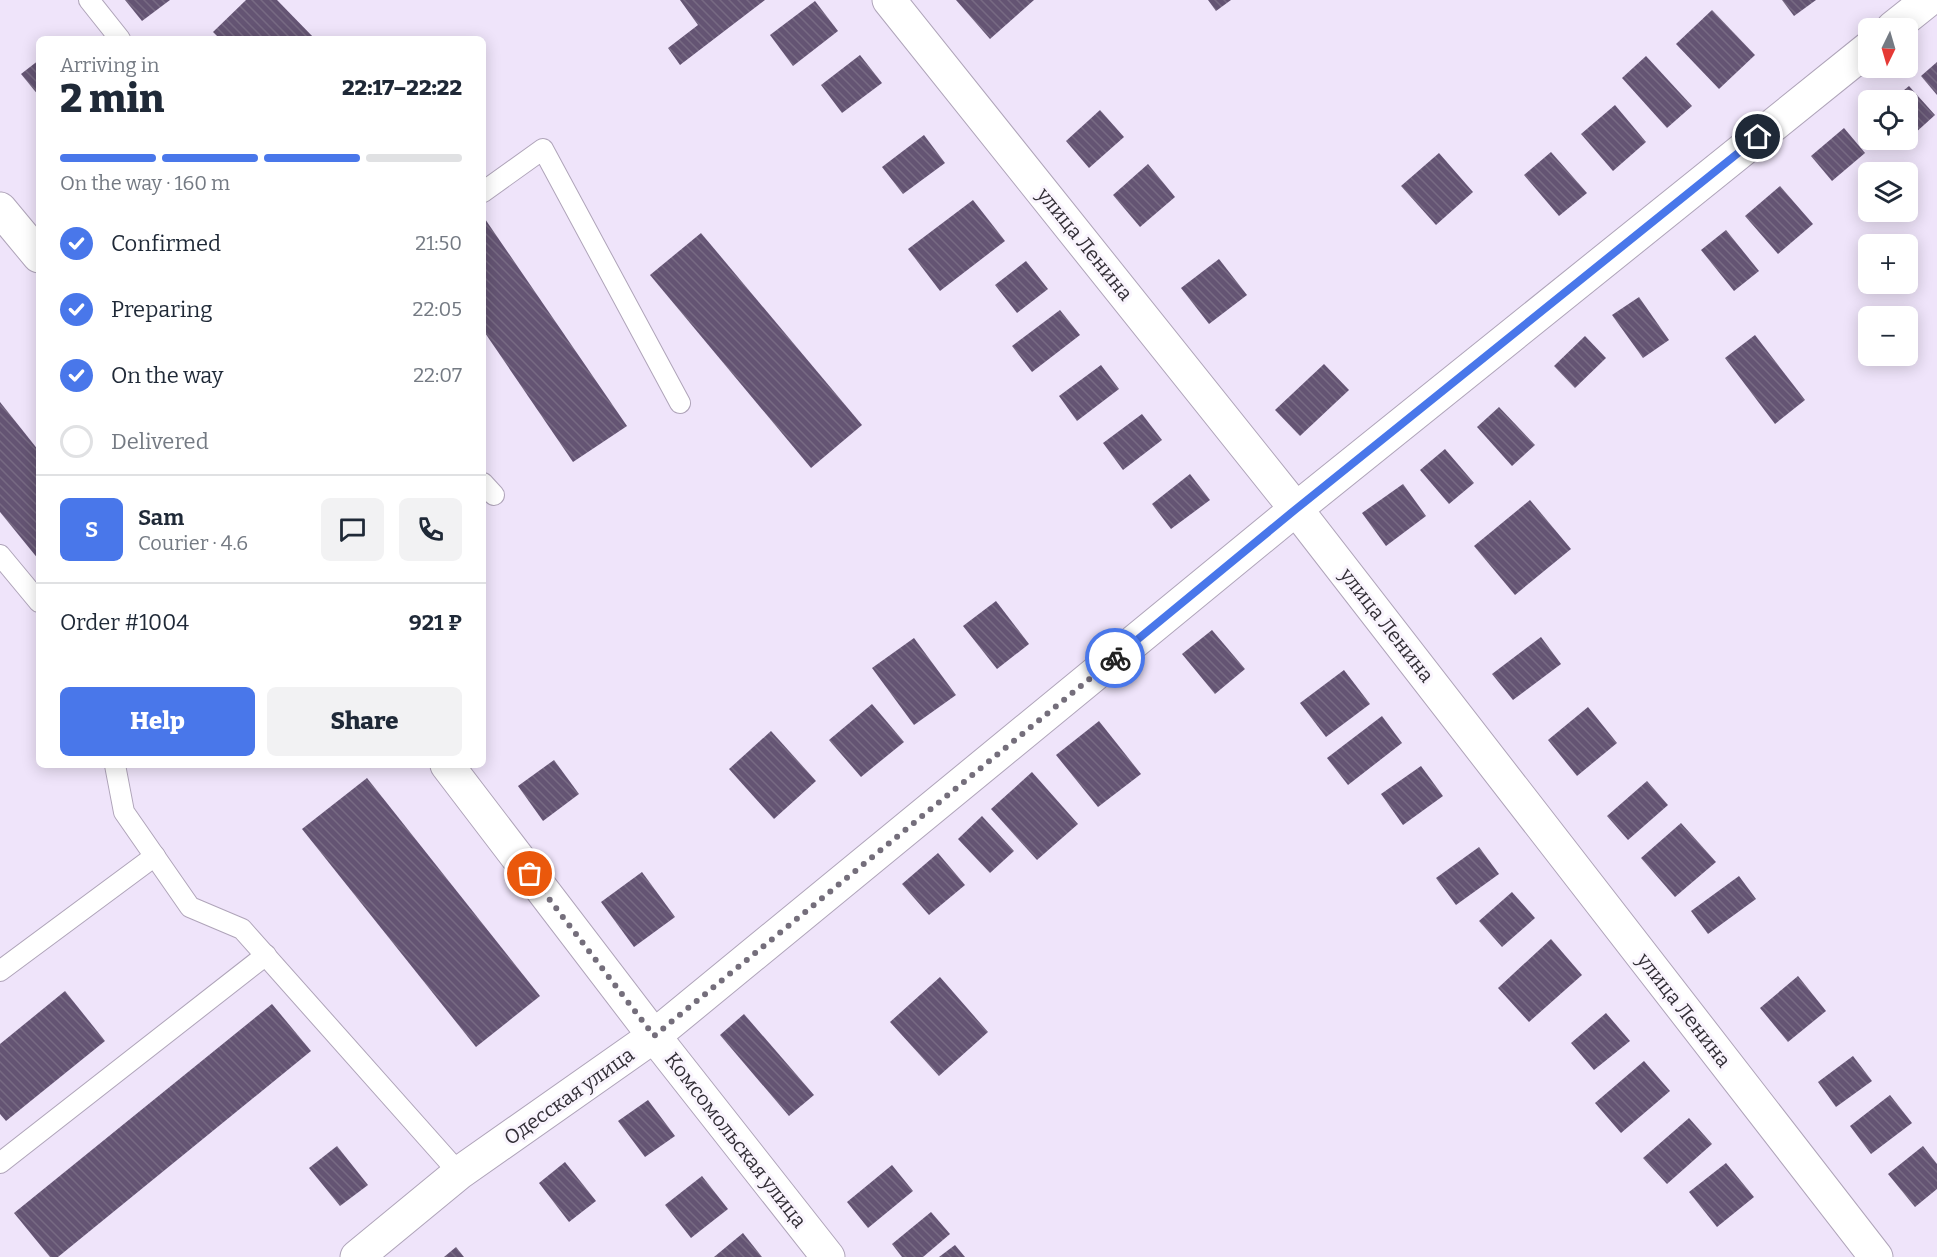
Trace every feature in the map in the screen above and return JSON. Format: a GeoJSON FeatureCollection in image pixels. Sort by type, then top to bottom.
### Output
{"type":"FeatureCollection","features":[{"type":"Feature","properties":{"kind":"street","name":"улица Ленина"},"geometry":{"type":"LineString","coordinates":[[889,0],[1296,509],[1875,1257]]}},
{"type":"Feature","properties":{"kind":"street"},"geometry":{"type":"LineString","coordinates":[[1906,18],[1928,0]]}},
{"type":"Feature","properties":{"kind":"street","name":"Одесская улица"},"geometry":{"type":"LineString","coordinates":[[357,1257],[459,1173],[654,1036],[1296,509],[1858,57]]}},
{"type":"Feature","properties":{"kind":"street"},"geometry":{"type":"LineString","coordinates":[[0,209],[36,252]]}},
{"type":"Feature","properties":{"kind":"street","name":"Комсомольская улица"},"geometry":{"type":"LineString","coordinates":[[449,768],[654,1036],[828,1257]]}},
{"type":"Feature","properties":{"kind":"lane"},"geometry":{"type":"LineString","coordinates":[[89,0],[118,36]]}},
{"type":"Feature","properties":{"kind":"lane"},"geometry":{"type":"LineString","coordinates":[[486,190],[543,148],[681,403]]}},
{"type":"Feature","properties":{"kind":"lane"},"geometry":{"type":"LineString","coordinates":[[0,555],[36,598]]}},
{"type":"Feature","properties":{"kind":"lane"},"geometry":{"type":"LineString","coordinates":[[116,768],[124,812],[190,907],[243,929],[459,1173]]}},
{"type":"Feature","properties":{"kind":"lane"},"geometry":{"type":"LineString","coordinates":[[0,971],[155,856]]}},
{"type":"Feature","properties":{"kind":"lane"},"geometry":{"type":"LineString","coordinates":[[0,1163],[266,955]]}},
{"type":"Feature","properties":{"kind":"building"},"geometry":{"type":"Polygon","coordinates":[[[125,0],[170,0],[142,21],[125,0]]]}},
{"type":"Feature","properties":{"kind":"building"},"geometry":{"type":"Polygon","coordinates":[[[246,0],[277,0],[312,36],[217,36],[213,32],[246,0]]]}},
{"type":"Feature","properties":{"kind":"building"},"geometry":{"type":"Polygon","coordinates":[[[680,0],[765,0],[680,65],[668,48],[698,25],[680,0]]]}},
{"type":"Feature","properties":{"kind":"building"},"geometry":{"type":"Polygon","coordinates":[[[956,0],[1034,0],[990,39],[956,0]]]}},
{"type":"Feature","properties":{"kind":"building"},"geometry":{"type":"Polygon","coordinates":[[[1208,0],[1231,0],[1216,11],[1208,0]]]}},
{"type":"Feature","properties":{"kind":"building"},"geometry":{"type":"Polygon","coordinates":[[[1782,0],[1816,0],[1794,16],[1782,0]]]}},
{"type":"Feature","properties":{"kind":"building"},"geometry":{"type":"Polygon","coordinates":[[[815,1],[838,31],[793,66],[770,35],[815,1]]]}},
{"type":"Feature","properties":{"kind":"building"},"geometry":{"type":"Polygon","coordinates":[[[1712,10],[1755,55],[1719,89],[1676,44],[1712,10]]]}},
{"type":"Feature","properties":{"kind":"building"},"geometry":{"type":"Polygon","coordinates":[[[860,55],[882,83],[842,113],[821,85],[860,55]]]}},
{"type":"Feature","properties":{"kind":"building"},"geometry":{"type":"Polygon","coordinates":[[[1646,56],[1692,106],[1667,128],[1622,78],[1646,56]]]}},
{"type":"Feature","properties":{"kind":"building"},"geometry":{"type":"Polygon","coordinates":[[[36,62],[36,92],[21,74],[36,62]]]}},
{"type":"Feature","properties":{"kind":"building"},"geometry":{"type":"Polygon","coordinates":[[[1937,62],[1937,95],[1921,76],[1937,62]]]}},
{"type":"Feature","properties":{"kind":"building"},"geometry":{"type":"Polygon","coordinates":[[[1918,96],[1935,115],[1918,130],[1918,96]]]}},
{"type":"Feature","properties":{"kind":"building"},"geometry":{"type":"Polygon","coordinates":[[[1615,105],[1646,142],[1613,171],[1581,134],[1615,105]]]}},
{"type":"Feature","properties":{"kind":"building"},"geometry":{"type":"Polygon","coordinates":[[[1100,110],[1124,137],[1089,168],[1066,141],[1100,110]]]}},
{"type":"Feature","properties":{"kind":"building"},"geometry":{"type":"Polygon","coordinates":[[[1844,128],[1858,145],[1858,150],[1865,153],[1832,181],[1811,156],[1844,128]]]}},
{"type":"Feature","properties":{"kind":"building"},"geometry":{"type":"Polygon","coordinates":[[[924,135],[945,163],[903,194],[882,167],[924,135]]]}},
{"type":"Feature","properties":{"kind":"building"},"geometry":{"type":"Polygon","coordinates":[[[1551,152],[1587,193],[1559,216],[1524,175],[1551,152]]]}},
{"type":"Feature","properties":{"kind":"building"},"geometry":{"type":"Polygon","coordinates":[[[1439,153],[1473,192],[1436,225],[1401,186],[1439,153]]]}},
{"type":"Feature","properties":{"kind":"building"},"geometry":{"type":"Polygon","coordinates":[[[1148,164],[1175,197],[1140,227],[1113,195],[1148,164]]]}},
{"type":"Feature","properties":{"kind":"building"},"geometry":{"type":"Polygon","coordinates":[[[1780,186],[1813,224],[1778,254],[1745,216],[1780,186]]]}},
{"type":"Feature","properties":{"kind":"building"},"geometry":{"type":"Polygon","coordinates":[[[973,200],[1005,241],[940,291],[908,249],[973,200]]]}},
{"type":"Feature","properties":{"kind":"building"},"geometry":{"type":"Polygon","coordinates":[[[486,220],[627,426],[573,462],[486,334],[486,220]]]}},
{"type":"Feature","properties":{"kind":"building"},"geometry":{"type":"Polygon","coordinates":[[[1726,230],[1759,271],[1734,291],[1701,250],[1726,230]]]}},
{"type":"Feature","properties":{"kind":"building"},"geometry":{"type":"Polygon","coordinates":[[[701,233],[862,425],[811,468],[650,275],[701,233]]]}},
{"type":"Feature","properties":{"kind":"building"},"geometry":{"type":"Polygon","coordinates":[[[1219,259],[1247,295],[1209,324],[1181,288],[1219,259]]]}},
{"type":"Feature","properties":{"kind":"building"},"geometry":{"type":"Polygon","coordinates":[[[1026,261],[1048,289],[1017,313],[995,285],[1026,261]]]}},
{"type":"Feature","properties":{"kind":"building"},"geometry":{"type":"Polygon","coordinates":[[[1639,297],[1669,340],[1643,358],[1612,315],[1639,297]]]}},
{"type":"Feature","properties":{"kind":"building"},"geometry":{"type":"Polygon","coordinates":[[[1060,310],[1080,335],[1032,372],[1012,346],[1060,310]]]}},
{"type":"Feature","properties":{"kind":"building"},"geometry":{"type":"Polygon","coordinates":[[[1755,335],[1805,400],[1775,424],[1725,358],[1755,335]]]}},
{"type":"Feature","properties":{"kind":"building"},"geometry":{"type":"Polygon","coordinates":[[[1585,336],[1606,358],[1575,388],[1554,366],[1585,336]]]}},
{"type":"Feature","properties":{"kind":"building"},"geometry":{"type":"Polygon","coordinates":[[[1324,364],[1349,390],[1300,436],[1275,410],[1324,364]]]}},
{"type":"Feature","properties":{"kind":"building"},"geometry":{"type":"Polygon","coordinates":[[[1101,365],[1119,389],[1077,421],[1059,396],[1101,365]]]}},
{"type":"Feature","properties":{"kind":"building"},"geometry":{"type":"Polygon","coordinates":[[[0,402],[36,447],[36,556],[0,512],[0,402]]]}},
{"type":"Feature","properties":{"kind":"building"},"geometry":{"type":"Polygon","coordinates":[[[1499,407],[1535,445],[1512,466],[1477,427],[1499,407]]]}},
{"type":"Feature","properties":{"kind":"building"},"geometry":{"type":"Polygon","coordinates":[[[1142,414],[1162,440],[1123,470],[1103,443],[1142,414]]]}},
{"type":"Feature","properties":{"kind":"building"},"geometry":{"type":"Polygon","coordinates":[[[1445,449],[1474,483],[1449,504],[1420,470],[1445,449]]]}},
{"type":"Feature","properties":{"kind":"building"},"geometry":{"type":"Polygon","coordinates":[[[1190,474],[1210,500],[1171,529],[1152,504],[1190,474]]]}},
{"type":"Feature","properties":{"kind":"building"},"geometry":{"type":"Polygon","coordinates":[[[1403,484],[1426,516],[1386,546],[1362,513],[1403,484]]]}},
{"type":"Feature","properties":{"kind":"building"},"geometry":{"type":"Polygon","coordinates":[[[1530,500],[1571,549],[1515,595],[1474,546],[1530,500]]]}},
{"type":"Feature","properties":{"kind":"building"},"geometry":{"type":"Polygon","coordinates":[[[996,601],[1029,644],[997,669],[963,626],[996,601]]]}},
{"type":"Feature","properties":{"kind":"building"},"geometry":{"type":"Polygon","coordinates":[[[1212,630],[1245,669],[1215,694],[1182,654],[1212,630]]]}},
{"type":"Feature","properties":{"kind":"building"},"geometry":{"type":"Polygon","coordinates":[[[1541,637],[1561,664],[1513,700],[1492,674],[1541,637]]]}},
{"type":"Feature","properties":{"kind":"building"},"geometry":{"type":"Polygon","coordinates":[[[914,638],[956,695],[914,725],[872,668],[914,638]]]}},
{"type":"Feature","properties":{"kind":"building"},"geometry":{"type":"Polygon","coordinates":[[[1344,670],[1370,704],[1326,737],[1300,703],[1344,670]]]}},
{"type":"Feature","properties":{"kind":"building"},"geometry":{"type":"Polygon","coordinates":[[[872,704],[904,742],[861,777],[829,740],[872,704]]]}},
{"type":"Feature","properties":{"kind":"building"},"geometry":{"type":"Polygon","coordinates":[[[1588,707],[1617,743],[1577,776],[1548,740],[1588,707]]]}},
{"type":"Feature","properties":{"kind":"building"},"geometry":{"type":"Polygon","coordinates":[[[1382,716],[1402,743],[1348,785],[1327,758],[1382,716]]]}},
{"type":"Feature","properties":{"kind":"building"},"geometry":{"type":"Polygon","coordinates":[[[1099,721],[1141,774],[1098,807],[1056,755],[1099,721]]]}},
{"type":"Feature","properties":{"kind":"building"},"geometry":{"type":"Polygon","coordinates":[[[771,731],[816,781],[774,819],[729,769],[771,731]]]}},
{"type":"Feature","properties":{"kind":"building"},"geometry":{"type":"Polygon","coordinates":[[[554,760],[579,794],[543,821],[518,786],[554,760]]]}},
{"type":"Feature","properties":{"kind":"building"},"geometry":{"type":"Polygon","coordinates":[[[1421,766],[1443,796],[1403,825],[1381,794],[1421,766]]]}},
{"type":"Feature","properties":{"kind":"building"},"geometry":{"type":"Polygon","coordinates":[[[1032,772],[1078,824],[1037,860],[991,809],[1032,772]]]}},
{"type":"Feature","properties":{"kind":"building"},"geometry":{"type":"Polygon","coordinates":[[[367,778],[540,996],[476,1047],[302,829],[367,778]]]}},
{"type":"Feature","properties":{"kind":"building"},"geometry":{"type":"Polygon","coordinates":[[[1647,781],[1668,805],[1628,840],[1607,816],[1647,781]]]}},
{"type":"Feature","properties":{"kind":"building"},"geometry":{"type":"Polygon","coordinates":[[[982,816],[1014,851],[990,873],[958,839],[982,816]]]}},
{"type":"Feature","properties":{"kind":"building"},"geometry":{"type":"Polygon","coordinates":[[[1681,823],[1716,862],[1675,897],[1641,858],[1681,823]]]}},
{"type":"Feature","properties":{"kind":"building"},"geometry":{"type":"Polygon","coordinates":[[[1479,847],[1499,874],[1456,905],[1436,878],[1479,847]]]}},
{"type":"Feature","properties":{"kind":"building"},"geometry":{"type":"Polygon","coordinates":[[[938,853],[965,885],[929,915],[902,884],[938,853]]]}},
{"type":"Feature","properties":{"kind":"building"},"geometry":{"type":"Polygon","coordinates":[[[642,872],[675,917],[634,947],[601,902],[642,872]]]}},
{"type":"Feature","properties":{"kind":"building"},"geometry":{"type":"Polygon","coordinates":[[[1739,876],[1756,899],[1708,934],[1691,911],[1739,876]]]}},
{"type":"Feature","properties":{"kind":"building"},"geometry":{"type":"Polygon","coordinates":[[[1512,892],[1535,918],[1502,947],[1479,921],[1512,892]]]}},
{"type":"Feature","properties":{"kind":"building"},"geometry":{"type":"Polygon","coordinates":[[[1551,939],[1582,975],[1529,1022],[1498,988],[1551,939]]]}},
{"type":"Feature","properties":{"kind":"building"},"geometry":{"type":"Polygon","coordinates":[[[1798,976],[1826,1011],[1788,1042],[1760,1008],[1798,976]]]}},
{"type":"Feature","properties":{"kind":"building"},"geometry":{"type":"Polygon","coordinates":[[[940,977],[988,1032],[939,1076],[890,1022],[940,977]]]}},
{"type":"Feature","properties":{"kind":"building"},"geometry":{"type":"Polygon","coordinates":[[[65,991],[105,1041],[6,1121],[0,1114],[0,1044],[65,991]]]}},
{"type":"Feature","properties":{"kind":"building"},"geometry":{"type":"Polygon","coordinates":[[[272,1004],[311,1051],[58,1257],[50,1257],[14,1213],[272,1004]]]}},
{"type":"Feature","properties":{"kind":"building"},"geometry":{"type":"Polygon","coordinates":[[[1606,1013],[1630,1041],[1594,1070],[1571,1043],[1606,1013]]]}},
{"type":"Feature","properties":{"kind":"building"},"geometry":{"type":"Polygon","coordinates":[[[744,1014],[814,1095],[789,1116],[720,1035],[744,1014]]]}},
{"type":"Feature","properties":{"kind":"building"},"geometry":{"type":"Polygon","coordinates":[[[1853,1056],[1872,1081],[1836,1107],[1818,1082],[1853,1056]]]}},
{"type":"Feature","properties":{"kind":"building"},"geometry":{"type":"Polygon","coordinates":[[[1644,1061],[1670,1091],[1621,1133],[1595,1103],[1644,1061]]]}},
{"type":"Feature","properties":{"kind":"building"},"geometry":{"type":"Polygon","coordinates":[[[1890,1095],[1912,1123],[1871,1154],[1850,1126],[1890,1095]]]}},
{"type":"Feature","properties":{"kind":"building"},"geometry":{"type":"Polygon","coordinates":[[[648,1100],[675,1136],[645,1157],[618,1121],[648,1100]]]}},
{"type":"Feature","properties":{"kind":"building"},"geometry":{"type":"Polygon","coordinates":[[[1689,1118],[1712,1144],[1667,1184],[1643,1158],[1689,1118]]]}},
{"type":"Feature","properties":{"kind":"building"},"geometry":{"type":"Polygon","coordinates":[[[337,1146],[368,1185],[340,1206],[309,1168],[337,1146]]]}},
{"type":"Feature","properties":{"kind":"building"},"geometry":{"type":"Polygon","coordinates":[[[1923,1146],[1937,1164],[1937,1189],[1915,1207],[1888,1174],[1923,1146]]]}},
{"type":"Feature","properties":{"kind":"building"},"geometry":{"type":"Polygon","coordinates":[[[565,1162],[596,1201],[569,1222],[539,1183],[565,1162]]]}},
{"type":"Feature","properties":{"kind":"building"},"geometry":{"type":"Polygon","coordinates":[[[1726,1163],[1754,1197],[1717,1227],[1689,1192],[1726,1163]]]}},
{"type":"Feature","properties":{"kind":"building"},"geometry":{"type":"Polygon","coordinates":[[[892,1165],[913,1191],[868,1228],[847,1202],[892,1165]]]}},
{"type":"Feature","properties":{"kind":"building"},"geometry":{"type":"Polygon","coordinates":[[[702,1176],[728,1209],[691,1238],[665,1205],[702,1176]]]}},
{"type":"Feature","properties":{"kind":"building"},"geometry":{"type":"Polygon","coordinates":[[[931,1212],[950,1234],[923,1257],[902,1257],[892,1244],[931,1212]]]}},
{"type":"Feature","properties":{"kind":"building"},"geometry":{"type":"Polygon","coordinates":[[[743,1233],[762,1257],[714,1257],[743,1233]]]}},
{"type":"Feature","properties":{"kind":"building"},"geometry":{"type":"Polygon","coordinates":[[[955,1245],[965,1257],[939,1257],[955,1245]]]}},
{"type":"Feature","properties":{"kind":"building"},"geometry":{"type":"Polygon","coordinates":[[[456,1247],[464,1257],[444,1257],[456,1247]]]}},
{"type":"Feature","properties":{"kind":"way so far"},"geometry":{"type":"LineString","coordinates":[[530,874],[654,1036],[1115,658]]}},
{"type":"Feature","properties":{"kind":"route"},"geometry":{"type":"LineString","coordinates":[[1115,658],[1296,509],[1758,137]]}}]}
